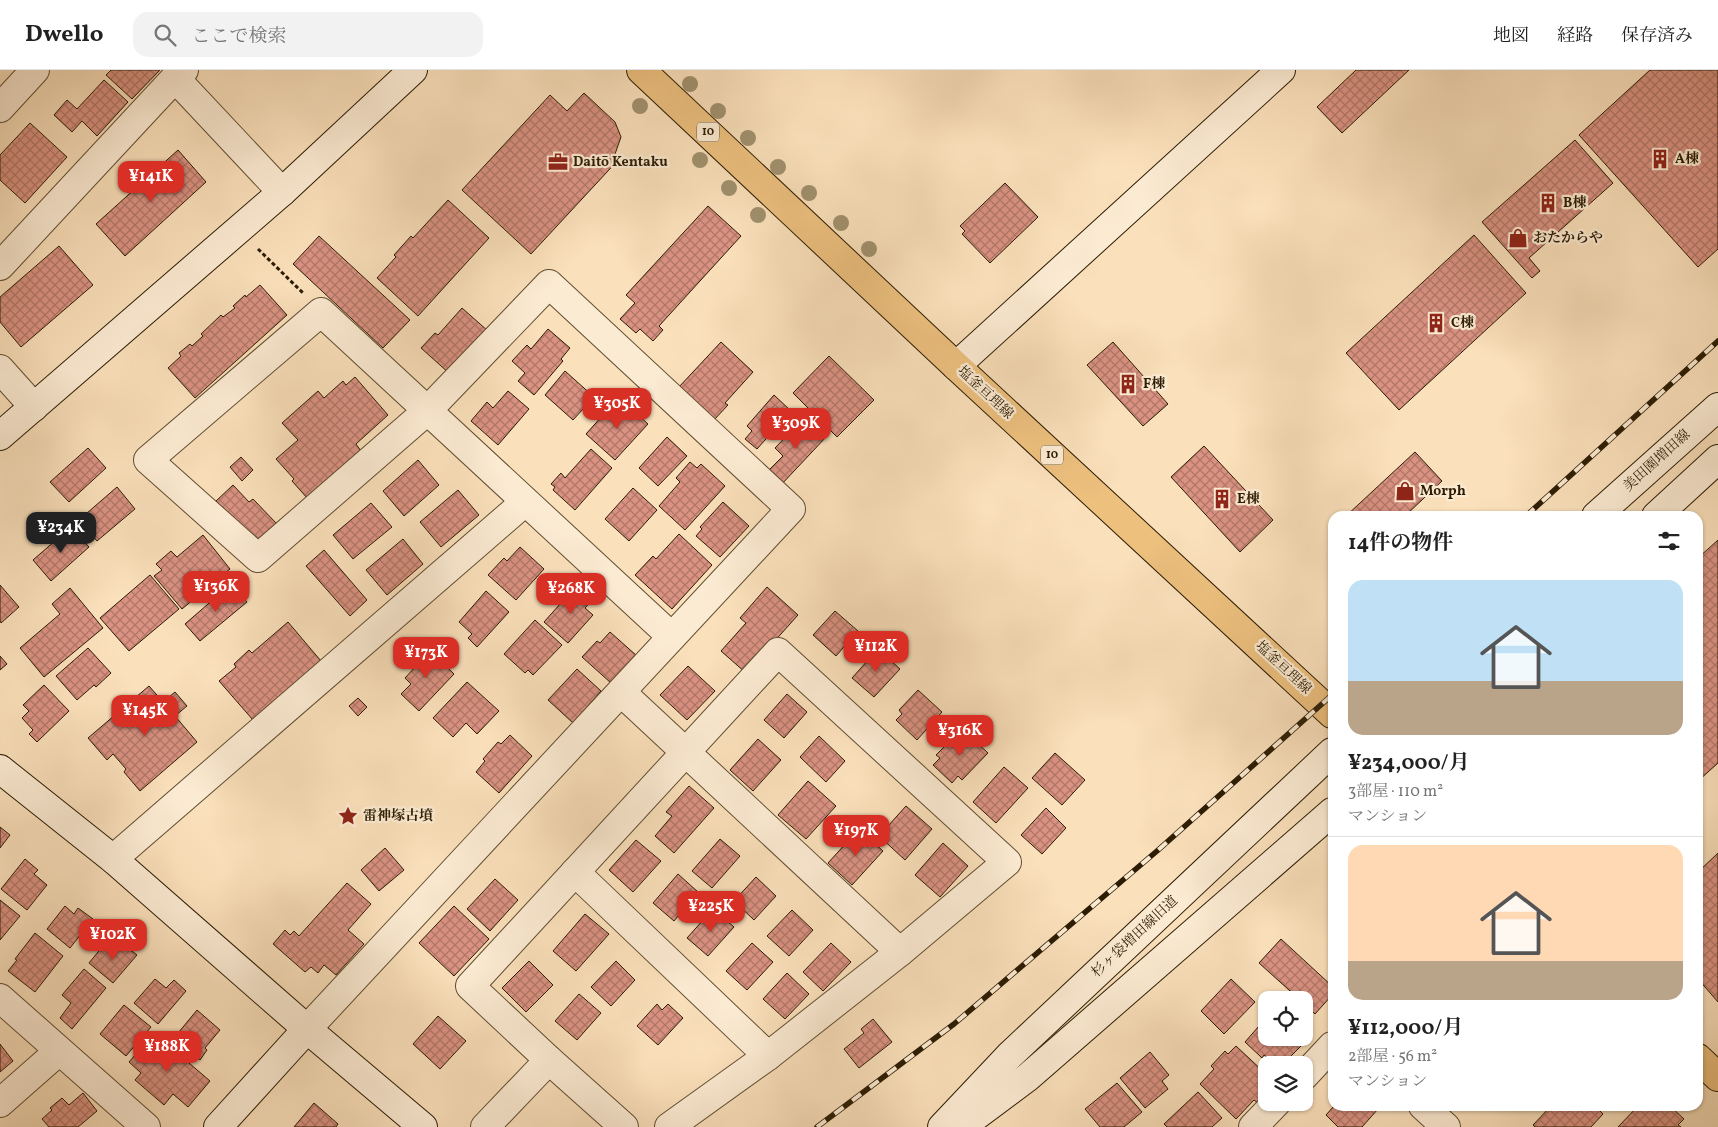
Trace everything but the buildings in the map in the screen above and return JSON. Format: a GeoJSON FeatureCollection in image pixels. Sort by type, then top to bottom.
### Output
{"type":"FeatureCollection","features":[{"type":"Feature","properties":{"kind":"main road","name":"塩釜亘理線"},"geometry":{"type":"LineString","coordinates":[[641,70],[956,366],[1328,710]]}},
{"type":"Feature","properties":{"kind":"main road"},"geometry":{"type":"LineString","coordinates":[[1703,1063],[1718,1077]]}},
{"type":"Feature","properties":{"kind":"street"},"geometry":{"type":"LineString","coordinates":[[0,108],[35,70]]}},
{"type":"Feature","properties":{"kind":"street"},"geometry":{"type":"LineString","coordinates":[[0,436],[282,192],[413,70]]}},
{"type":"Feature","properties":{"kind":"street"},"geometry":{"type":"LineString","coordinates":[[956,366],[1281,70]]}},
{"type":"Feature","properties":{"kind":"street"},"geometry":{"type":"LineString","coordinates":[[0,266],[179,74],[282,192]]}},
{"type":"Feature","properties":{"kind":"street"},"geometry":{"type":"LineString","coordinates":[[218,1127],[307,1028],[621,692],[791,509],[549,284],[427,411],[258,558],[148,460],[321,312],[427,411],[524,502],[672,637]]}},
{"type":"Feature","properties":{"kind":"street"},"geometry":{"type":"LineString","coordinates":[[0,368],[34,407]]}},
{"type":"Feature","properties":{"kind":"street","name":"美田園増田線"},"geometry":{"type":"LineString","coordinates":[[1602,511],[1718,407]]}},
{"type":"Feature","properties":{"kind":"street"},"geometry":{"type":"LineString","coordinates":[[1661,511],[1718,459]]}},
{"type":"Feature","properties":{"kind":"street"},"geometry":{"type":"LineString","coordinates":[[113,859],[524,502]]}},
{"type":"Feature","properties":{"kind":"street"},"geometry":{"type":"LineString","coordinates":[[624,1127],[470,986],[778,652],[1007,862],[900,952],[768,1056],[670,1127]]}},
{"type":"Feature","properties":{"kind":"street"},"geometry":{"type":"LineString","coordinates":[[621,692],[900,952]]}},
{"type":"Feature","properties":{"kind":"street","name":"杉ヶ袋増田線旧道"},"geometry":{"type":"LineString","coordinates":[[942,1127],[1010,1056],[1328,756]]}},
{"type":"Feature","properties":{"kind":"street"},"geometry":{"type":"LineString","coordinates":[[0,770],[113,859],[423,1127]]}},
{"type":"Feature","properties":{"kind":"street"},"geometry":{"type":"LineString","coordinates":[[961,1127],[1028,1077],[1328,815]]}},
{"type":"Feature","properties":{"kind":"street"},"geometry":{"type":"LineString","coordinates":[[575,872],[768,1056]]}},
{"type":"Feature","properties":{"kind":"street"},"geometry":{"type":"LineString","coordinates":[[0,998],[146,1127]]}},
{"type":"Feature","properties":{"kind":"street"},"geometry":{"type":"LineString","coordinates":[[1313,1066],[1328,1050]]}},
{"type":"Feature","properties":{"kind":"street"},"geometry":{"type":"LineString","coordinates":[[0,1103],[59,1051]]}},
{"type":"Feature","properties":{"kind":"street"},"geometry":{"type":"LineString","coordinates":[[485,1127],[549,1060]]}},
{"type":"Feature","properties":{"kind":"street"},"geometry":{"type":"LineString","coordinates":[[1253,1127],[1268,1111]]}},
{"type":"Feature","properties":{"kind":"street"},"geometry":{"type":"LineString","coordinates":[[1428,1111],[1446,1127]]}},
{"type":"Feature","properties":{"kind":"path"},"geometry":{"type":"LineString","coordinates":[[258,249],[321,312]]}},
{"type":"Feature","properties":{"kind":"railway"},"geometry":{"type":"LineString","coordinates":[[1531,511],[1718,341]]}},
{"type":"Feature","properties":{"kind":"railway"},"geometry":{"type":"LineString","coordinates":[[817,1127],[954,1024],[1157,851],[1328,699]]}},
{"type":"Feature","properties":{"kind":"place","name":"A棟"},"geometry":{"type":"Point","coordinates":[1660,159]}},
{"type":"Feature","properties":{"kind":"place","name":"Daitō Kentaku"},"geometry":{"type":"Point","coordinates":[558,162]}},
{"type":"Feature","properties":{"kind":"place","name":"B棟"},"geometry":{"type":"Point","coordinates":[1548,203]}},
{"type":"Feature","properties":{"kind":"place","name":"おたからや"},"geometry":{"type":"Point","coordinates":[1518,238]}},
{"type":"Feature","properties":{"kind":"place","name":"C棟"},"geometry":{"type":"Point","coordinates":[1436,323]}},
{"type":"Feature","properties":{"kind":"place","name":"F棟"},"geometry":{"type":"Point","coordinates":[1128,384]}},
{"type":"Feature","properties":{"kind":"place","name":"Morph"},"geometry":{"type":"Point","coordinates":[1405,491]}},
{"type":"Feature","properties":{"kind":"place","name":"E棟"},"geometry":{"type":"Point","coordinates":[1222,499]}},
{"type":"Feature","properties":{"kind":"place","name":"雷神塚古墳"},"geometry":{"type":"Point","coordinates":[348,816]}}]}
